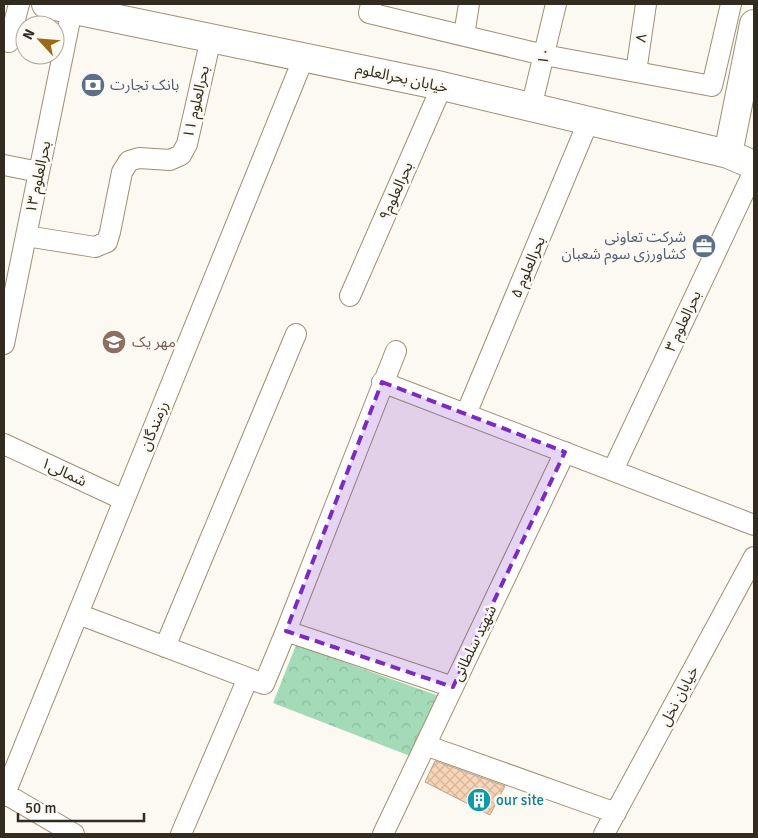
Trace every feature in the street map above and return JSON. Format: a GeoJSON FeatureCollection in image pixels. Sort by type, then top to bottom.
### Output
{"type":"FeatureCollection","features":[{"type":"Feature","properties":{"kind":"street"},"geometry":{"type":"LineString","coordinates":[[4,41],[9,42],[19,4]]}},
{"type":"Feature","properties":{"kind":"street","name":"خیابان بحرالعلوم"},"geometry":{"type":"LineString","coordinates":[[46,4],[442,86],[728,154],[754,165]]}},
{"type":"Feature","properties":{"kind":"street"},"geometry":{"type":"LineString","coordinates":[[371,4],[369,13],[544,55],[712,86],[731,4]]}},
{"type":"Feature","properties":{"kind":"street"},"geometry":{"type":"LineString","coordinates":[[464,35],[469,4]]}},
{"type":"Feature","properties":{"kind":"street","name":"۱۰"},"geometry":{"type":"LineString","coordinates":[[531,108],[556,4]]}},
{"type":"Feature","properties":{"kind":"street","name":"۸"},"geometry":{"type":"LineString","coordinates":[[636,72],[646,4]]}},
{"type":"Feature","properties":{"kind":"street","name":"بحرالعلوم ۱۳"},"geometry":{"type":"LineString","coordinates":[[4,344],[72,10]]}},
{"type":"Feature","properties":{"kind":"street"},"geometry":{"type":"LineString","coordinates":[[728,154],[754,24]]}},
{"type":"Feature","properties":{"kind":"street","name":"بحرالعلوم ۱۱"},"geometry":{"type":"LineString","coordinates":[[26,236],[95,247],[107,242],[122,172],[129,161],[139,158],[170,160],[181,155],[187,144],[211,38]]}},
{"type":"Feature","properties":{"kind":"street","name":"رزمندگان"},"geometry":{"type":"LineString","coordinates":[[4,794],[304,57]]}},
{"type":"Feature","properties":{"kind":"street","name":"بحرالعلوم۹"},"geometry":{"type":"LineString","coordinates":[[350,296],[442,86]]}},
{"type":"Feature","properties":{"kind":"street","name":"بحرالعلوم ۵"},"geometry":{"type":"LineString","coordinates":[[466,414],[589,120]]}},
{"type":"Feature","properties":{"kind":"street"},"geometry":{"type":"LineString","coordinates":[[4,165],[39,172]]}},
{"type":"Feature","properties":{"kind":"street","name":"بحرالعلوم ۳"},"geometry":{"type":"LineString","coordinates":[[612,470],[754,171]]}},
{"type":"Feature","properties":{"kind":"street"},"geometry":{"type":"LineString","coordinates":[[165,647],[296,334]]}},
{"type":"Feature","properties":{"kind":"street"},"geometry":{"type":"LineString","coordinates":[[78,614],[264,684],[396,350]]}},
{"type":"Feature","properties":{"kind":"street"},"geometry":{"type":"LineString","coordinates":[[382,382],[754,525]]}},
{"type":"Feature","properties":{"kind":"street","name":"شمالی۱"},"geometry":{"type":"LineString","coordinates":[[4,444],[124,500]]}},
{"type":"Feature","properties":{"kind":"street","name":"شهید سلطانی"},"geometry":{"type":"LineString","coordinates":[[383,834],[565,452]]}},
{"type":"Feature","properties":{"kind":"street","name":"خیابان نخل"},"geometry":{"type":"LineString","coordinates":[[604,834],[754,558]]}},
{"type":"Feature","properties":{"kind":"street"},"geometry":{"type":"LineString","coordinates":[[286,631],[453,687]]}},
{"type":"Feature","properties":{"kind":"street"},"geometry":{"type":"LineString","coordinates":[[181,834],[248,678]]}},
{"type":"Feature","properties":{"kind":"street"},"geometry":{"type":"LineString","coordinates":[[426,745],[616,813]]}},
{"type":"Feature","properties":{"kind":"street"},"geometry":{"type":"LineString","coordinates":[[4,794],[74,834]]}},
{"type":"Feature","properties":{"kind":"highlighted area"},"geometry":{"type":"Polygon","coordinates":[[[382,382],[565,452],[453,687],[286,631],[382,382]]]}},
{"type":"Feature","properties":{"kind":"green space"},"geometry":{"type":"Polygon","coordinates":[[[296,645],[439,696],[410,756],[273,703],[296,645]]]}},
{"type":"Feature","properties":{"kind":"building","name":"our site"},"geometry":{"type":"Polygon","coordinates":[[[435,761],[505,786],[490,815],[425,782],[435,761]]]}},
{"type":"Feature","properties":{"kind":"place","name":"بانک تجارت"},"geometry":{"type":"Point","coordinates":[93,85]}},
{"type":"Feature","properties":{"kind":"place","name":"شرکت تعاونی کشاورزی سوم شعبان"},"geometry":{"type":"Point","coordinates":[704,246]}},
{"type":"Feature","properties":{"kind":"place","name":"مهر یک"},"geometry":{"type":"Point","coordinates":[114,342]}},
{"type":"Feature","properties":{"kind":"place","name":"our site"},"geometry":{"type":"Point","coordinates":[479,800]}}]}
